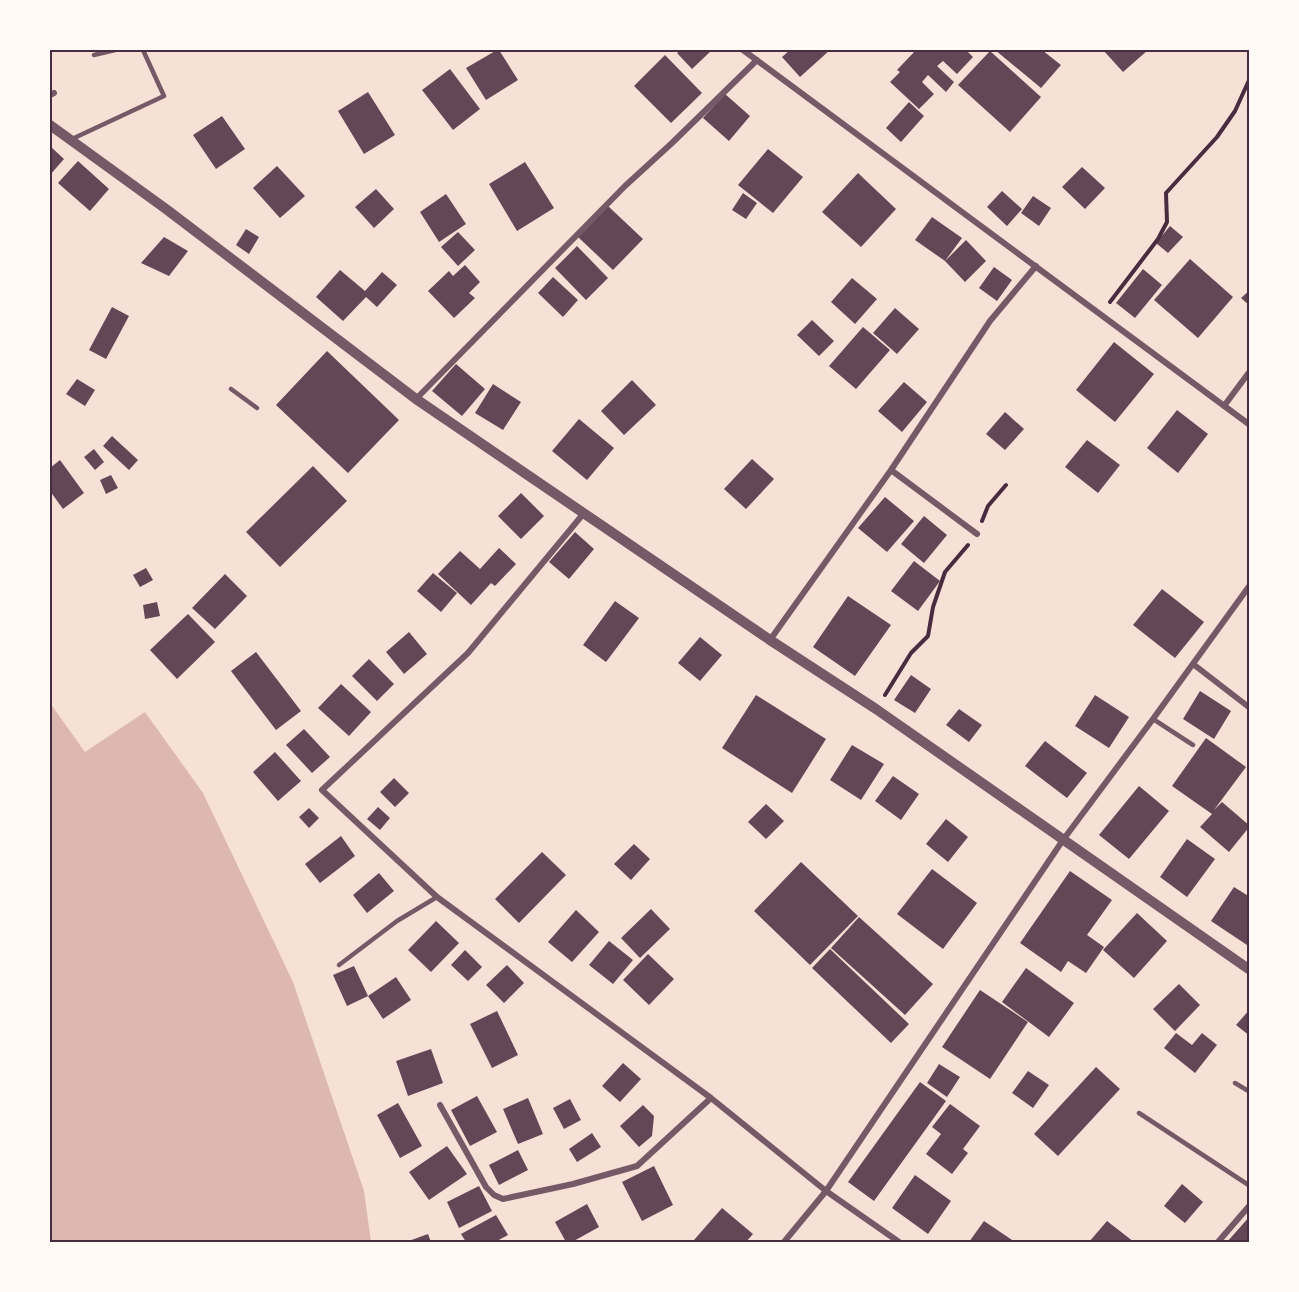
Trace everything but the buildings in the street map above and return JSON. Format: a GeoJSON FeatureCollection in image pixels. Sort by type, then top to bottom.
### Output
{"type":"FeatureCollection","features":[{"type":"Feature","properties":{"kind":"street"},"geometry":{"type":"LineString","coordinates":[[743,50],[1250,424]]}},
{"type":"Feature","properties":{"kind":"street"},"geometry":{"type":"LineString","coordinates":[[416,399],[625,186],[757,60]]}},
{"type":"Feature","properties":{"kind":"street"},"geometry":{"type":"LineString","coordinates":[[50,125],[166,209],[416,399],[770,640],[876,709],[1250,970]]}},
{"type":"Feature","properties":{"kind":"street"},"geometry":{"type":"LineString","coordinates":[[770,640],[891,470],[990,321],[1036,266]]}},
{"type":"Feature","properties":{"kind":"street"},"geometry":{"type":"LineString","coordinates":[[1224,406],[1250,372]]}},
{"type":"Feature","properties":{"kind":"street"},"geometry":{"type":"LineString","coordinates":[[891,470],[977,534]]}},
{"type":"Feature","properties":{"kind":"street"},"geometry":{"type":"LineString","coordinates":[[584,513],[468,653],[322,790],[437,897],[711,1098],[826,1191],[899,1242]]}},
{"type":"Feature","properties":{"kind":"street"},"geometry":{"type":"LineString","coordinates":[[784,1242],[826,1191],[1063,840],[1250,585]]}},
{"type":"Feature","properties":{"kind":"street"},"geometry":{"type":"LineString","coordinates":[[1193,664],[1250,708]]}},
{"type":"Feature","properties":{"kind":"street"},"geometry":{"type":"LineString","coordinates":[[440,1105],[486,1187],[494,1195],[503,1199],[573,1184],[637,1166],[711,1098]]}},
{"type":"Feature","properties":{"kind":"street"},"geometry":{"type":"LineString","coordinates":[[1218,1242],[1250,1205]]}},
{"type":"Feature","properties":{"kind":"lane"},"geometry":{"type":"LineString","coordinates":[[94,55],[115,50]]}},
{"type":"Feature","properties":{"kind":"lane"},"geometry":{"type":"LineString","coordinates":[[70,140],[164,96],[143,50]]}},
{"type":"Feature","properties":{"kind":"lane"},"geometry":{"type":"LineString","coordinates":[[231,389],[257,408]]}},
{"type":"Feature","properties":{"kind":"lane"},"geometry":{"type":"LineString","coordinates":[[1153,719],[1193,745]]}},
{"type":"Feature","properties":{"kind":"lane"},"geometry":{"type":"LineString","coordinates":[[339,965],[397,921],[437,897]]}},
{"type":"Feature","properties":{"kind":"lane"},"geometry":{"type":"LineString","coordinates":[[1235,1083],[1250,1092]]}},
{"type":"Feature","properties":{"kind":"lane"},"geometry":{"type":"LineString","coordinates":[[1138,1113],[1250,1185]]}},
{"type":"Feature","properties":{"kind":"path"},"geometry":{"type":"LineString","coordinates":[[1101,314],[1158,239],[1167,222],[1166,193],[1217,136],[1235,111],[1250,78]]}},
{"type":"Feature","properties":{"kind":"path"},"geometry":{"type":"LineString","coordinates":[[876,709],[911,653],[928,636],[933,607],[945,572],[977,534],[988,506],[1006,485]]}},
{"type":"Feature","properties":{"kind":"shaded area"},"geometry":{"type":"Polygon","coordinates":[[[50,703],[85,752],[145,712],[203,793],[293,982],[364,1191],[371,1242],[50,1242],[50,703]]]}}]}
